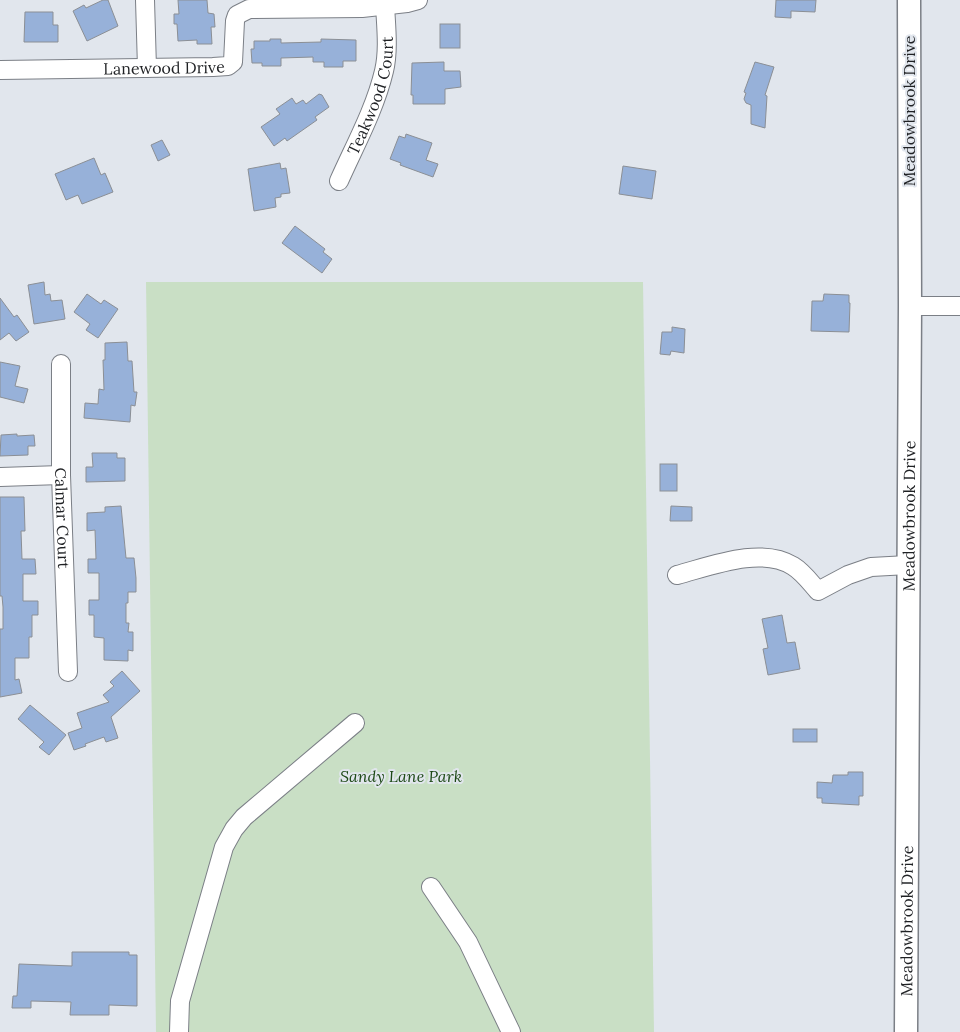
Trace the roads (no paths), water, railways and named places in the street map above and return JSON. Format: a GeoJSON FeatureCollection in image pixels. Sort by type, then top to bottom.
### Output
{"type":"FeatureCollection","features":[{"type":"Feature","properties":{"kind":"main road","name":"Meadowbrook Drive"},"geometry":{"type":"LineString","coordinates":[[906,1032],[910,306],[909,0]]}},
{"type":"Feature","properties":{"kind":"street"},"geometry":{"type":"LineString","coordinates":[[145,0],[147,68]]}},
{"type":"Feature","properties":{"kind":"street"},"geometry":{"type":"LineString","coordinates":[[309,4],[362,8],[418,0]]}},
{"type":"Feature","properties":{"kind":"street","name":"Lanewood Drive"},"geometry":{"type":"LineString","coordinates":[[0,70],[228,66],[234,62],[235,21],[237,15],[249,9],[309,4]]}},
{"type":"Feature","properties":{"kind":"street","name":"Teakwood Court"},"geometry":{"type":"LineString","coordinates":[[339,181],[373,106],[384,69],[385,5]]}},
{"type":"Feature","properties":{"kind":"street"},"geometry":{"type":"LineString","coordinates":[[910,306],[960,306]]}},
{"type":"Feature","properties":{"kind":"street","name":"Calmar Court"},"geometry":{"type":"LineString","coordinates":[[61,364],[62,475],[68,672]]}},
{"type":"Feature","properties":{"kind":"street"},"geometry":{"type":"LineString","coordinates":[[0,477],[62,475]]}},
{"type":"Feature","properties":{"kind":"street"},"geometry":{"type":"LineString","coordinates":[[677,575],[736,560],[763,558],[780,560],[793,566],[803,573],[818,590],[848,575],[871,567],[908,565]]}},
{"type":"Feature","properties":{"kind":"street"},"geometry":{"type":"LineString","coordinates":[[178,1032],[180,1001],[224,847],[234,829],[244,817],[355,724]]}},
{"type":"Feature","properties":{"kind":"street"},"geometry":{"type":"LineString","coordinates":[[431,887],[468,942],[511,1032]]}},
{"type":"Feature","properties":{"kind":"park label","name":"Sandy Lane Park"},"geometry":{"type":"Point","coordinates":[401,776]}}]}
